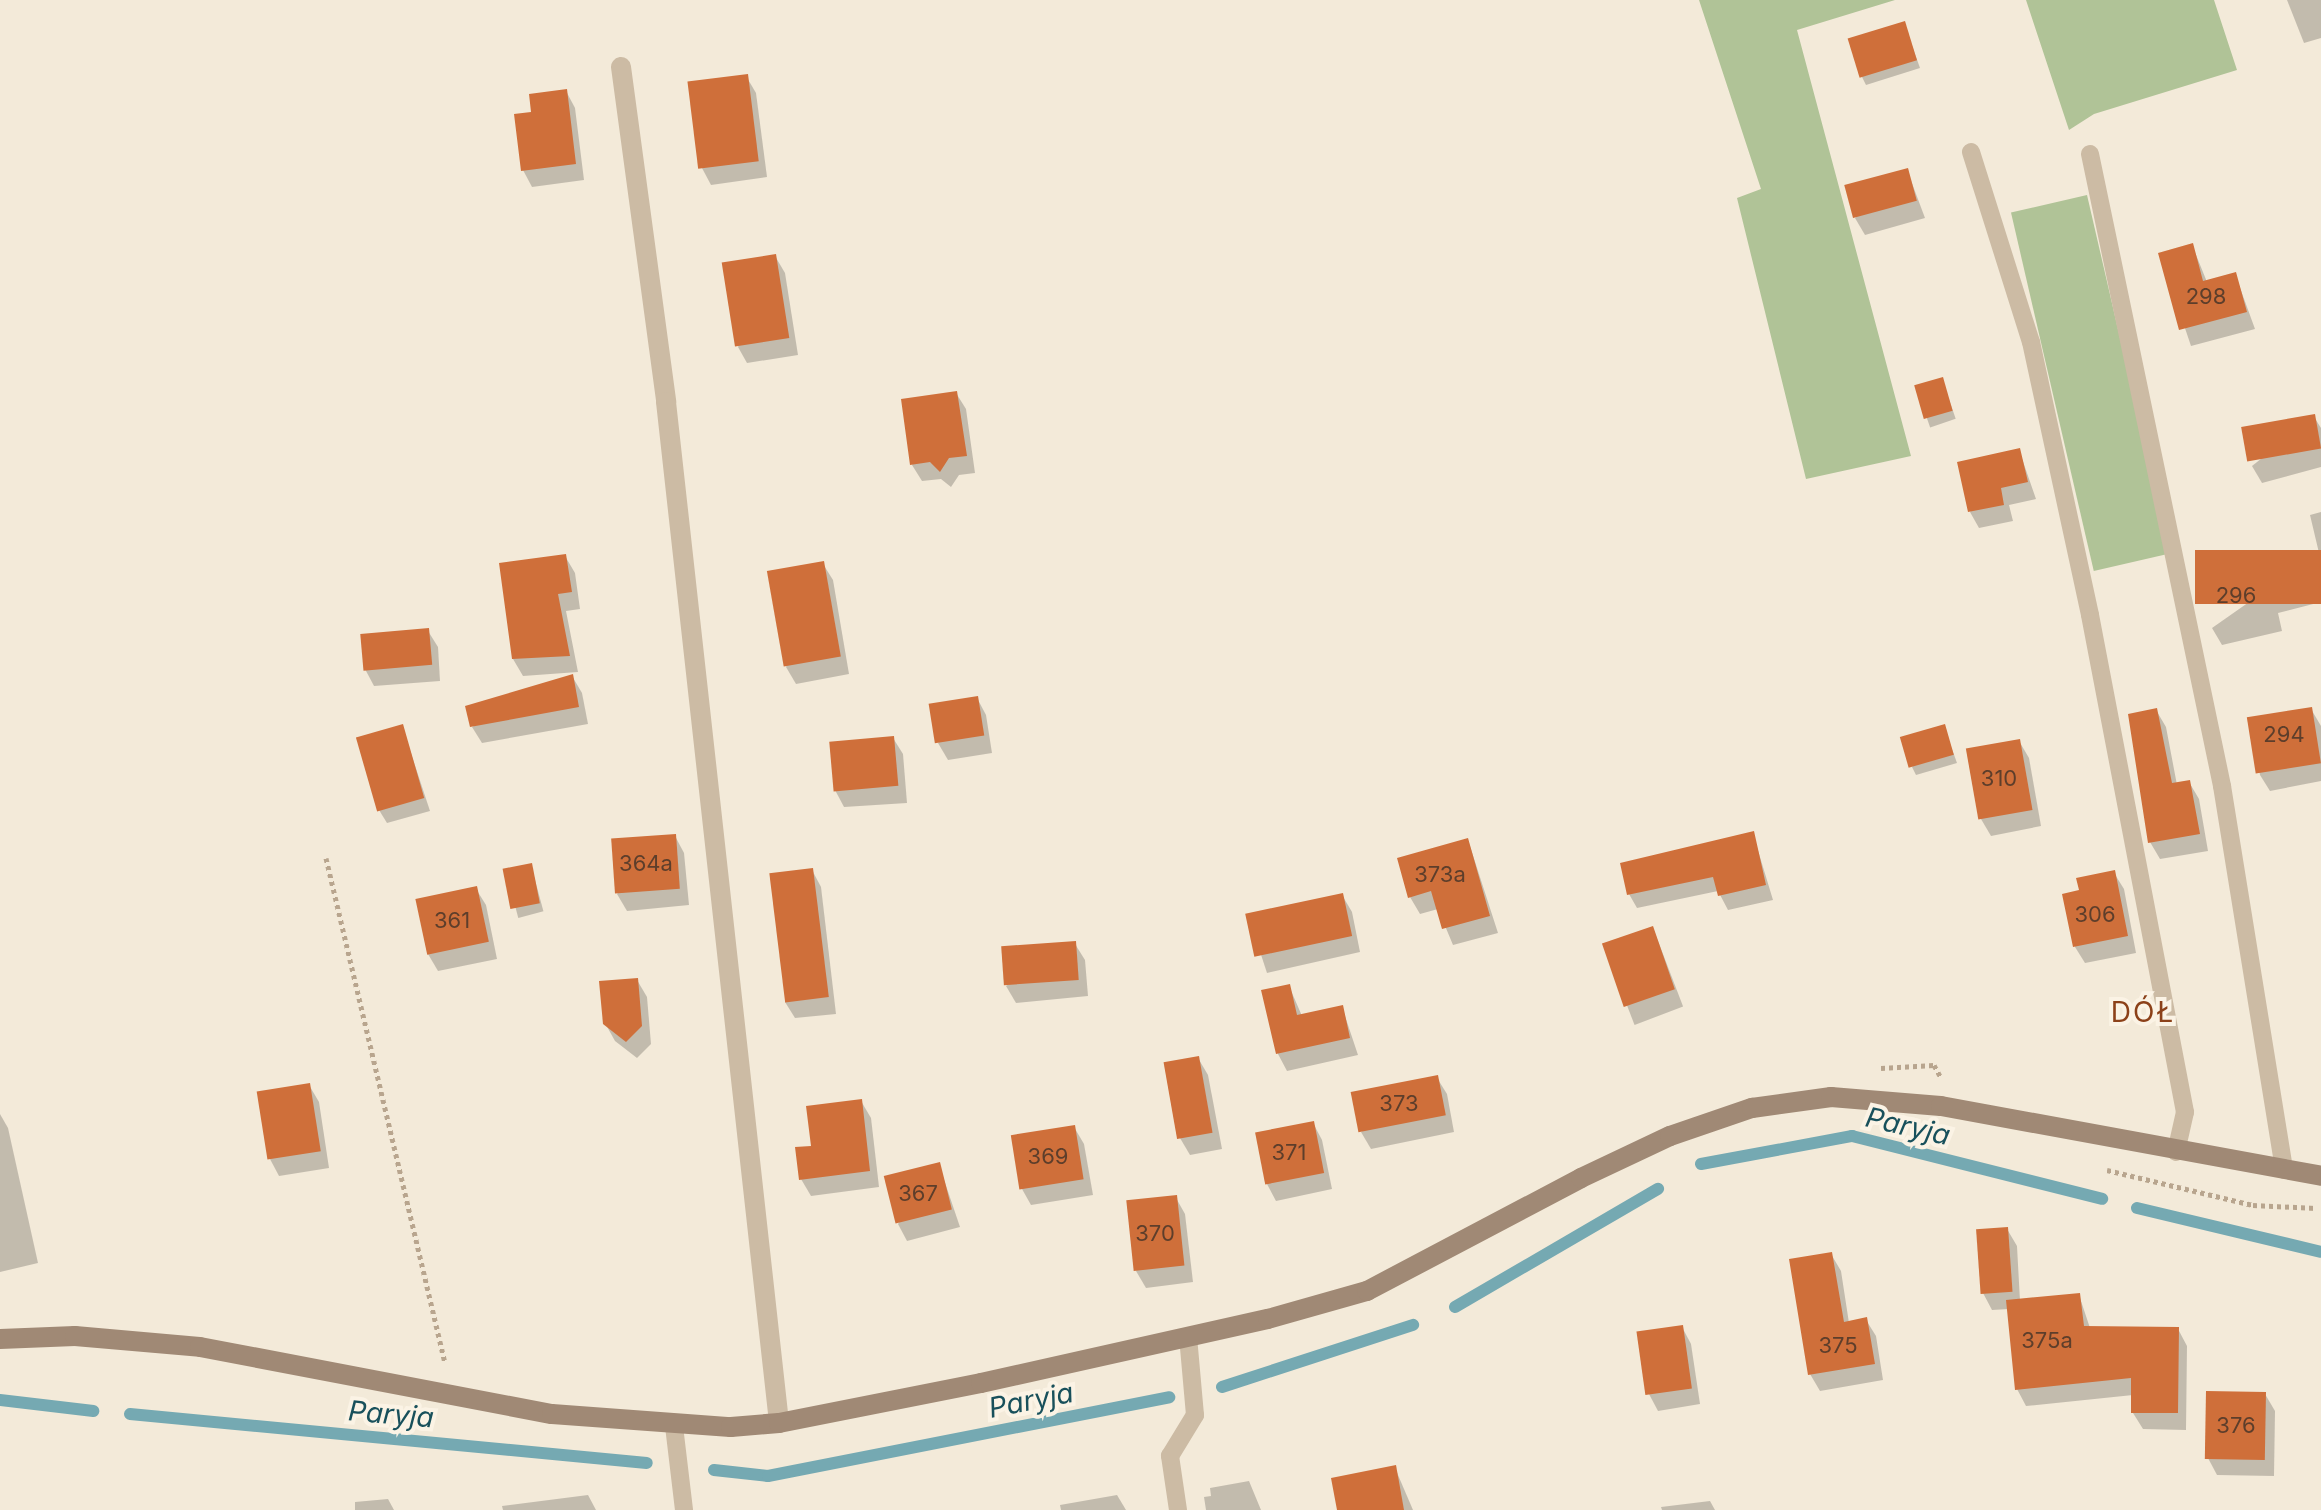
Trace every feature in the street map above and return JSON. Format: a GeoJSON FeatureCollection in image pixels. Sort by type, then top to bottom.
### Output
{"type":"FeatureCollection","features":[{"type":"Feature","properties":{"kind":"street"},"geometry":{"type":"LineString","coordinates":[[621,67],[666,402],[779,1423]]}},
{"type":"Feature","properties":{"kind":"street"},"geometry":{"type":"LineString","coordinates":[[0,1339],[75,1336],[200,1347],[449,1397],[674,1426],[779,1423],[1188,1337],[1367,1291],[1581,1178],[1670,1136],[1752,1108],[1843,1097],[1956,1109],[2176,1152],[2321,1176]]}},
{"type":"Feature","properties":{"kind":"lane"},"geometry":{"type":"LineString","coordinates":[[1971,152],[2031,342],[2090,615],[2185,1112],[2176,1152]]}},
{"type":"Feature","properties":{"kind":"lane"},"geometry":{"type":"LineString","coordinates":[[2090,154],[2222,786],[2284,1170]]}},
{"type":"Feature","properties":{"kind":"lane"},"geometry":{"type":"LineString","coordinates":[[1178,1510],[1170,1456],[1195,1415],[1188,1337]]}},
{"type":"Feature","properties":{"kind":"lane"},"geometry":{"type":"LineString","coordinates":[[674,1426],[684,1510]]}},
{"type":"Feature","properties":{"kind":"path"},"geometry":{"type":"LineString","coordinates":[[326,858],[446,1369]]}},
{"type":"Feature","properties":{"kind":"path"},"geometry":{"type":"LineString","coordinates":[[1869,1068],[1934,1065],[1956,1109]]}},
{"type":"Feature","properties":{"kind":"path"},"geometry":{"type":"LineString","coordinates":[[432,1367],[454,1371]]}},
{"type":"Feature","properties":{"kind":"green space"},"geometry":{"type":"Polygon","coordinates":[[[1699,0],[1895,0],[1797,30],[1911,456],[1806,479],[1737,198],[1761,189],[1699,0]]]}},
{"type":"Feature","properties":{"kind":"green space"},"geometry":{"type":"Polygon","coordinates":[[[2026,0],[2214,0],[2237,70],[2094,114],[2069,130],[2026,0]]]}},
{"type":"Feature","properties":{"kind":"green space"},"geometry":{"type":"Polygon","coordinates":[[[2087,195],[2170,554],[2094,571],[2011,213],[2087,195]]]}},
{"type":"Feature","properties":{"kind":"building"},"geometry":{"type":"Polygon","coordinates":[[[1905,21],[1917,60],[1860,78],[1848,39],[1905,21]]]}},
{"type":"Feature","properties":{"kind":"building"},"geometry":{"type":"Polygon","coordinates":[[[748,74],[759,161],[698,169],[687,81],[748,74]]]}},
{"type":"Feature","properties":{"kind":"building"},"geometry":{"type":"Polygon","coordinates":[[[567,89],[576,164],[521,171],[514,114],[531,112],[529,94],[567,89]]]}},
{"type":"Feature","properties":{"kind":"building"},"geometry":{"type":"Polygon","coordinates":[[[1908,168],[1917,201],[1853,218],[1844,185],[1908,168]]]}},
{"type":"Feature","properties":{"kind":"building"},"geometry":{"type":"Polygon","coordinates":[[[2193,243],[2203,281],[2236,272],[2247,312],[2179,330],[2158,253],[2193,243]]]}},
{"type":"Feature","properties":{"kind":"building"},"geometry":{"type":"Polygon","coordinates":[[[776,254],[789,338],[735,347],[722,263],[776,254]]]}},
{"type":"Feature","properties":{"kind":"building"},"geometry":{"type":"Polygon","coordinates":[[[1943,377],[1953,411],[1924,419],[1914,385],[1943,377]]]}},
{"type":"Feature","properties":{"kind":"building"},"geometry":{"type":"Polygon","coordinates":[[[957,391],[967,456],[949,458],[940,472],[930,462],[910,465],[901,399],[957,391]]]}},
{"type":"Feature","properties":{"kind":"building"},"geometry":{"type":"Polygon","coordinates":[[[2315,414],[2321,448],[2247,461],[2241,427],[2315,414]]]}},
{"type":"Feature","properties":{"kind":"building"},"geometry":{"type":"Polygon","coordinates":[[[2020,448],[2028,482],[2001,488],[2004,505],[1968,512],[1957,462],[2020,448]]]}},
{"type":"Feature","properties":{"kind":"building"},"geometry":{"type":"Polygon","coordinates":[[[2195,550],[2321,550],[2321,604],[2195,604],[2195,550]]]}},
{"type":"Feature","properties":{"kind":"building"},"geometry":{"type":"Polygon","coordinates":[[[566,554],[572,592],[558,594],[570,656],[512,659],[499,563],[566,554]]]}},
{"type":"Feature","properties":{"kind":"building"},"geometry":{"type":"Polygon","coordinates":[[[824,561],[841,657],[784,667],[767,571],[824,561]]]}},
{"type":"Feature","properties":{"kind":"building"},"geometry":{"type":"Polygon","coordinates":[[[429,628],[432,665],[363,671],[360,634],[429,628]]]}},
{"type":"Feature","properties":{"kind":"building"},"geometry":{"type":"Polygon","coordinates":[[[573,674],[579,707],[470,727],[465,706],[573,674]]]}},
{"type":"Feature","properties":{"kind":"building"},"geometry":{"type":"Polygon","coordinates":[[[978,696],[984,736],[935,743],[929,704],[978,696]]]}},
{"type":"Feature","properties":{"kind":"building"},"geometry":{"type":"Polygon","coordinates":[[[2312,707],[2321,763],[2256,774],[2247,717],[2312,707]]]}},
{"type":"Feature","properties":{"kind":"building"},"geometry":{"type":"Polygon","coordinates":[[[2157,708],[2172,783],[2190,780],[2200,834],[2148,843],[2128,714],[2157,708]]]}},
{"type":"Feature","properties":{"kind":"building"},"geometry":{"type":"Polygon","coordinates":[[[403,724],[424,798],[377,812],[356,738],[403,724]]]}},
{"type":"Feature","properties":{"kind":"building"},"geometry":{"type":"Polygon","coordinates":[[[1945,724],[1954,755],[1909,768],[1900,737],[1945,724]]]}},
{"type":"Feature","properties":{"kind":"building"},"geometry":{"type":"Polygon","coordinates":[[[894,736],[898,786],[834,791],[829,742],[894,736]]]}},
{"type":"Feature","properties":{"kind":"building"},"geometry":{"type":"Polygon","coordinates":[[[2020,739],[2033,810],[1978,819],[1966,749],[2020,739]]]}},
{"type":"Feature","properties":{"kind":"building"},"geometry":{"type":"Polygon","coordinates":[[[1754,831],[1766,885],[1718,896],[1713,877],[1627,895],[1620,863],[1754,831]]]}},
{"type":"Feature","properties":{"kind":"building"},"geometry":{"type":"Polygon","coordinates":[[[676,834],[680,889],[615,893],[611,839],[676,834]]]}},
{"type":"Feature","properties":{"kind":"building"},"geometry":{"type":"Polygon","coordinates":[[[1468,838],[1490,916],[1442,929],[1431,891],[1408,898],[1397,858],[1468,838]]]}},
{"type":"Feature","properties":{"kind":"building"},"geometry":{"type":"Polygon","coordinates":[[[532,863],[540,903],[510,909],[503,869],[532,863]]]}},
{"type":"Feature","properties":{"kind":"building"},"geometry":{"type":"Polygon","coordinates":[[[813,868],[829,997],[785,1002],[769,873],[813,868]]]}},
{"type":"Feature","properties":{"kind":"building"},"geometry":{"type":"Polygon","coordinates":[[[2115,870],[2128,936],[2073,947],[2062,894],[2079,890],[2076,878],[2115,870]]]}},
{"type":"Feature","properties":{"kind":"building"},"geometry":{"type":"Polygon","coordinates":[[[477,886],[489,942],[427,955],[415,899],[477,886]]]}},
{"type":"Feature","properties":{"kind":"building"},"geometry":{"type":"Polygon","coordinates":[[[1343,893],[1352,936],[1254,957],[1245,914],[1343,893]]]}},
{"type":"Feature","properties":{"kind":"building"},"geometry":{"type":"Polygon","coordinates":[[[1653,926],[1675,989],[1624,1007],[1602,944],[1653,926]]]}},
{"type":"Feature","properties":{"kind":"building"},"geometry":{"type":"Polygon","coordinates":[[[1076,941],[1079,980],[1004,985],[1001,946],[1076,941]]]}},
{"type":"Feature","properties":{"kind":"building"},"geometry":{"type":"Polygon","coordinates":[[[638,978],[642,1026],[626,1042],[603,1024],[599,981],[638,978]]]}},
{"type":"Feature","properties":{"kind":"building"},"geometry":{"type":"Polygon","coordinates":[[[1290,984],[1297,1015],[1343,1005],[1350,1038],[1276,1054],[1261,990],[1290,984]]]}},
{"type":"Feature","properties":{"kind":"building"},"geometry":{"type":"Polygon","coordinates":[[[1199,1056],[1213,1133],[1177,1139],[1164,1062],[1199,1056]]]}},
{"type":"Feature","properties":{"kind":"building"},"geometry":{"type":"Polygon","coordinates":[[[1438,1075],[1446,1115],[1358,1132],[1351,1092],[1438,1075]]]}},
{"type":"Feature","properties":{"kind":"building"},"geometry":{"type":"Polygon","coordinates":[[[310,1083],[321,1151],[267,1160],[257,1091],[310,1083]]]}},
{"type":"Feature","properties":{"kind":"building"},"geometry":{"type":"Polygon","coordinates":[[[862,1099],[870,1171],[799,1180],[795,1147],[811,1146],[806,1106],[862,1099]]]}},
{"type":"Feature","properties":{"kind":"building"},"geometry":{"type":"Polygon","coordinates":[[[1314,1121],[1324,1173],[1265,1184],[1255,1132],[1314,1121]]]}},
{"type":"Feature","properties":{"kind":"building"},"geometry":{"type":"Polygon","coordinates":[[[1075,1125],[1084,1179],[1019,1189],[1011,1135],[1075,1125]]]}},
{"type":"Feature","properties":{"kind":"building"},"geometry":{"type":"Polygon","coordinates":[[[940,1162],[952,1210],[896,1224],[884,1176],[940,1162]]]}},
{"type":"Feature","properties":{"kind":"building"},"geometry":{"type":"Polygon","coordinates":[[[1177,1195],[1184,1266],[1134,1271],[1126,1200],[1177,1195]]]}},
{"type":"Feature","properties":{"kind":"building"},"geometry":{"type":"Polygon","coordinates":[[[2008,1227],[2013,1292],[1981,1294],[1976,1229],[2008,1227]]]}},
{"type":"Feature","properties":{"kind":"building"},"geometry":{"type":"Polygon","coordinates":[[[1832,1252],[1844,1322],[1867,1317],[1875,1364],[1808,1375],[1789,1259],[1832,1252]]]}},
{"type":"Feature","properties":{"kind":"building"},"geometry":{"type":"Polygon","coordinates":[[[2080,1293],[2084,1326],[2179,1327],[2178,1413],[2131,1413],[2131,1378],[2015,1390],[2006,1300],[2080,1293]]]}},
{"type":"Feature","properties":{"kind":"building"},"geometry":{"type":"Polygon","coordinates":[[[1683,1325],[1692,1388],[1645,1395],[1636,1332],[1683,1325]]]}},
{"type":"Feature","properties":{"kind":"building"},"geometry":{"type":"Polygon","coordinates":[[[2206,1391],[2266,1392],[2265,1460],[2205,1459],[2206,1391]]]}},
{"type":"Feature","properties":{"kind":"building"},"geometry":{"type":"Polygon","coordinates":[[[1396,1465],[1404,1510],[1337,1510],[1331,1478],[1396,1465]]]}},
{"type":"Feature","properties":{"kind":"waterway","name":"Paryja"},"geometry":{"type":"LineString","coordinates":[[1701,1164],[1852,1136],[2102,1199]]}},
{"type":"Feature","properties":{"kind":"waterway","name":"Paryja"},"geometry":{"type":"LineString","coordinates":[[1455,1307],[1658,1189]]}},
{"type":"Feature","properties":{"kind":"waterway","name":"Paryja"},"geometry":{"type":"LineString","coordinates":[[2137,1208],[2321,1252]]}},
{"type":"Feature","properties":{"kind":"waterway","name":"Paryja"},"geometry":{"type":"LineString","coordinates":[[1222,1387],[1413,1325]]}},
{"type":"Feature","properties":{"kind":"waterway","name":"Paryja"},"geometry":{"type":"LineString","coordinates":[[714,1470],[768,1476],[1169,1397]]}},
{"type":"Feature","properties":{"kind":"waterway","name":"Paryja"},"geometry":{"type":"LineString","coordinates":[[0,1400],[93,1411]]}},
{"type":"Feature","properties":{"kind":"waterway","name":"Paryja"},"geometry":{"type":"LineString","coordinates":[[130,1414],[647,1463]]}},
{"type":"Feature","properties":{"kind":"district","name":"DÓŁ"},"geometry":{"type":"Point","coordinates":[2143,1012]}}]}
